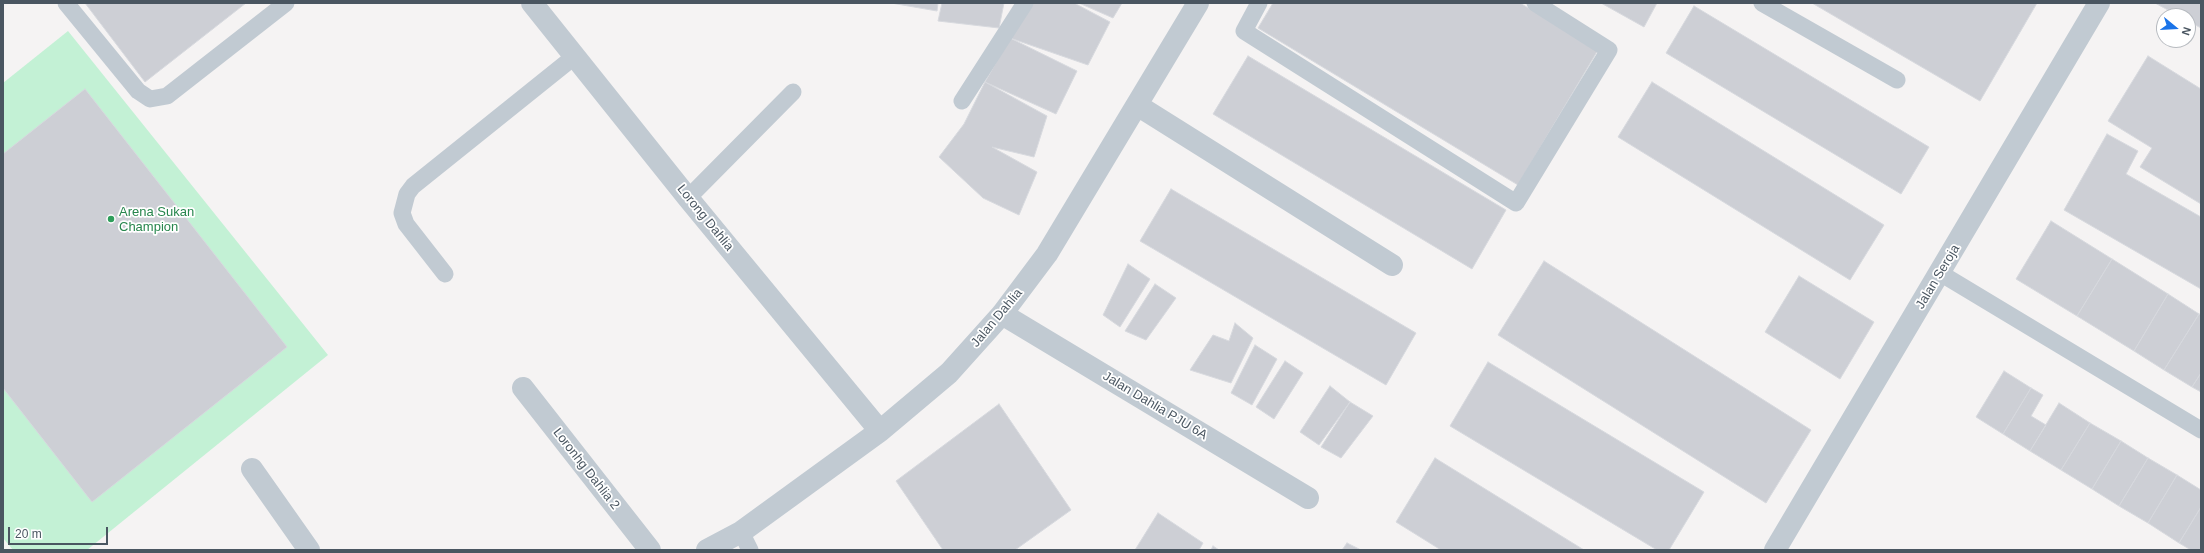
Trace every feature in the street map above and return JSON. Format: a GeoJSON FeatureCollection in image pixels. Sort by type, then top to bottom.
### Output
{"type":"FeatureCollection","features":[{"type":"Feature","properties":{"kind":"street","name":"Lorong Dahlia"},"geometry":{"type":"LineString","coordinates":[[532,3],[688,198],[880,431]]}},
{"type":"Feature","properties":{"kind":"street","name":"Jalan Dahlia"},"geometry":{"type":"LineString","coordinates":[[707,550],[746,541],[949,373],[1002,314],[1047,254],[1198,3]]}},
{"type":"Feature","properties":{"kind":"street","name":"Jalan Seroja"},"geometry":{"type":"LineString","coordinates":[[1775,550],[2099,3]]}},
{"type":"Feature","properties":{"kind":"street"},"geometry":{"type":"LineString","coordinates":[[1137,105],[1392,265]]}},
{"type":"Feature","properties":{"kind":"street","name":"Jalan Dahlia PJU 6A"},"geometry":{"type":"LineString","coordinates":[[1002,314],[1308,498]]}},
{"type":"Feature","properties":{"kind":"street","name":"Loronhg Dahlia 2"},"geometry":{"type":"LineString","coordinates":[[523,388],[650,550]]}},
{"type":"Feature","properties":{"kind":"street"},"geometry":{"type":"LineString","coordinates":[[252,468],[309,550]]}},
{"type":"Feature","properties":{"kind":"lane"},"geometry":{"type":"LineString","coordinates":[[66,3],[138,91],[150,100],[167,96],[286,3]]}},
{"type":"Feature","properties":{"kind":"lane"},"geometry":{"type":"LineString","coordinates":[[962,101],[1025,3]]}},
{"type":"Feature","properties":{"kind":"lane"},"geometry":{"type":"LineString","coordinates":[[1256,4],[1244,31],[1516,203],[1609,50],[1535,3]]}},
{"type":"Feature","properties":{"kind":"lane"},"geometry":{"type":"LineString","coordinates":[[1762,3],[1897,80]]}},
{"type":"Feature","properties":{"kind":"lane"},"geometry":{"type":"LineString","coordinates":[[445,274],[406,224],[402,213],[407,194],[413,186],[575,56]]}},
{"type":"Feature","properties":{"kind":"lane"},"geometry":{"type":"LineString","coordinates":[[688,198],[793,92]]}},
{"type":"Feature","properties":{"kind":"lane"},"geometry":{"type":"LineString","coordinates":[[1940,273],[2201,430]]}},
{"type":"Feature","properties":{"kind":"green space","name":"Arena Sukan Champion"},"geometry":{"type":"Polygon","coordinates":[[[68,31],[328,355],[87,550],[13,550],[3,538],[3,83],[68,31]]]}},
{"type":"Feature","properties":{"kind":"building"},"geometry":{"type":"Polygon","coordinates":[[[85,3],[246,3],[145,82],[85,3]]]}},
{"type":"Feature","properties":{"kind":"building"},"geometry":{"type":"Polygon","coordinates":[[[891,3],[938,3],[937,11],[891,3]]]}},
{"type":"Feature","properties":{"kind":"building"},"geometry":{"type":"Polygon","coordinates":[[[942,3],[1004,3],[999,28],[938,21],[942,3]]]}},
{"type":"Feature","properties":{"kind":"building"},"geometry":{"type":"Polygon","coordinates":[[[1033,3],[1074,3],[1110,22],[1088,65],[1010,38],[1033,3]]]}},
{"type":"Feature","properties":{"kind":"building"},"geometry":{"type":"Polygon","coordinates":[[[1079,3],[1122,3],[1113,18],[1079,3]]]}},
{"type":"Feature","properties":{"kind":"building"},"geometry":{"type":"Polygon","coordinates":[[[1273,3],[1520,3],[1598,50],[1518,185],[1258,28],[1273,3]]]}},
{"type":"Feature","properties":{"kind":"building"},"geometry":{"type":"Polygon","coordinates":[[[1601,3],[1657,3],[1644,27],[1601,3]]]}},
{"type":"Feature","properties":{"kind":"building"},"geometry":{"type":"Polygon","coordinates":[[[1812,3],[2037,3],[1980,101],[1812,3]]]}},
{"type":"Feature","properties":{"kind":"building"},"geometry":{"type":"Polygon","coordinates":[[[2155,3],[2201,3],[2201,28],[2196,25],[2196,8],[2164,8],[2155,3]]]}},
{"type":"Feature","properties":{"kind":"building"},"geometry":{"type":"Polygon","coordinates":[[[1694,6],[1929,147],[1901,194],[1666,53],[1694,6]]]}},
{"type":"Feature","properties":{"kind":"building"},"geometry":{"type":"Polygon","coordinates":[[[1010,38],[1077,71],[1056,114],[985,82],[1010,38]]]}},
{"type":"Feature","properties":{"kind":"building"},"geometry":{"type":"Polygon","coordinates":[[[1248,56],[1506,210],[1472,269],[1213,114],[1248,56]]]}},
{"type":"Feature","properties":{"kind":"building"},"geometry":{"type":"Polygon","coordinates":[[[2148,56],[2201,89],[2201,204],[2140,167],[2152,148],[2108,121],[2148,56]]]}},
{"type":"Feature","properties":{"kind":"building"},"geometry":{"type":"Polygon","coordinates":[[[985,82],[1047,116],[1034,157],[992,147],[1037,172],[1019,215],[983,198],[939,157],[964,124],[985,82]]]}},
{"type":"Feature","properties":{"kind":"building"},"geometry":{"type":"Polygon","coordinates":[[[1652,82],[1884,225],[1850,280],[1618,137],[1652,82]]]}},
{"type":"Feature","properties":{"kind":"building","name":"Arena Sukan Champion"},"geometry":{"type":"Polygon","coordinates":[[[85,89],[287,347],[92,502],[3,388],[3,154],[85,89]]]}},
{"type":"Feature","properties":{"kind":"building"},"geometry":{"type":"Polygon","coordinates":[[[2107,134],[2138,151],[2126,174],[2201,217],[2201,289],[2064,210],[2107,134]]]}},
{"type":"Feature","properties":{"kind":"building"},"geometry":{"type":"Polygon","coordinates":[[[1171,189],[1416,333],[1386,385],[1140,241],[1171,189]]]}},
{"type":"Feature","properties":{"kind":"building"},"geometry":{"type":"Polygon","coordinates":[[[2051,221],[2112,259],[2077,316],[2016,279],[2051,221]]]}},
{"type":"Feature","properties":{"kind":"building"},"geometry":{"type":"Polygon","coordinates":[[[2112,259],[2168,294],[2134,351],[2077,316],[2112,259]]]}},
{"type":"Feature","properties":{"kind":"building"},"geometry":{"type":"Polygon","coordinates":[[[1544,261],[1811,430],[1766,503],[1498,335],[1544,261]]]}},
{"type":"Feature","properties":{"kind":"building"},"geometry":{"type":"Polygon","coordinates":[[[1128,264],[1150,279],[1120,327],[1103,315],[1128,264]]]}},
{"type":"Feature","properties":{"kind":"building"},"geometry":{"type":"Polygon","coordinates":[[[1799,276],[1874,322],[1840,379],[1765,332],[1799,276]]]}},
{"type":"Feature","properties":{"kind":"building"},"geometry":{"type":"Polygon","coordinates":[[[1155,284],[1176,298],[1146,340],[1125,331],[1155,284]]]}},
{"type":"Feature","properties":{"kind":"building"},"geometry":{"type":"Polygon","coordinates":[[[2168,294],[2199,314],[2164,370],[2134,351],[2168,294]]]}},
{"type":"Feature","properties":{"kind":"building"},"geometry":{"type":"Polygon","coordinates":[[[2199,314],[2201,315],[2201,373],[2192,387],[2164,370],[2199,314]]]}},
{"type":"Feature","properties":{"kind":"building"},"geometry":{"type":"Polygon","coordinates":[[[1235,323],[1253,338],[1231,383],[1190,370],[1213,335],[1229,341],[1235,323]]]}},
{"type":"Feature","properties":{"kind":"building"},"geometry":{"type":"Polygon","coordinates":[[[1255,345],[1277,359],[1252,405],[1231,393],[1255,345]]]}},
{"type":"Feature","properties":{"kind":"building"},"geometry":{"type":"Polygon","coordinates":[[[1285,361],[1303,373],[1274,419],[1256,407],[1285,361]]]}},
{"type":"Feature","properties":{"kind":"building"},"geometry":{"type":"Polygon","coordinates":[[[1488,362],[1704,492],[1669,550],[1657,550],[1450,426],[1488,362]]]}},
{"type":"Feature","properties":{"kind":"building"},"geometry":{"type":"Polygon","coordinates":[[[2004,371],[2031,388],[2003,434],[1976,417],[2004,371]]]}},
{"type":"Feature","properties":{"kind":"building"},"geometry":{"type":"Polygon","coordinates":[[[2201,373],[2201,392],[2192,387],[2201,373]]]}},
{"type":"Feature","properties":{"kind":"building"},"geometry":{"type":"Polygon","coordinates":[[[1330,386],[1350,402],[1319,445],[1300,432],[1330,386]]]}},
{"type":"Feature","properties":{"kind":"building"},"geometry":{"type":"Polygon","coordinates":[[[2031,388],[2043,395],[2031,416],[2046,425],[2030,451],[2003,434],[2031,388]]]}},
{"type":"Feature","properties":{"kind":"building"},"geometry":{"type":"Polygon","coordinates":[[[1350,402],[1373,416],[1341,458],[1321,447],[1350,402]]]}},
{"type":"Feature","properties":{"kind":"building"},"geometry":{"type":"Polygon","coordinates":[[[2059,403],[2090,423],[2061,470],[2030,451],[2059,403]]]}},
{"type":"Feature","properties":{"kind":"building"},"geometry":{"type":"Polygon","coordinates":[[[999,404],[1071,510],[1015,550],[943,550],[896,481],[999,404]]]}},
{"type":"Feature","properties":{"kind":"building"},"geometry":{"type":"Polygon","coordinates":[[[2090,423],[2121,441],[2092,489],[2061,470],[2090,423]]]}},
{"type":"Feature","properties":{"kind":"building"},"geometry":{"type":"Polygon","coordinates":[[[2121,441],[2148,458],[2119,506],[2092,489],[2121,441]]]}},
{"type":"Feature","properties":{"kind":"building"},"geometry":{"type":"Polygon","coordinates":[[[1435,458],[1584,550],[1441,550],[1396,522],[1435,458]]]}},
{"type":"Feature","properties":{"kind":"building"},"geometry":{"type":"Polygon","coordinates":[[[2148,458],[2177,475],[2148,523],[2119,506],[2148,458]]]}},
{"type":"Feature","properties":{"kind":"building"},"geometry":{"type":"Polygon","coordinates":[[[2177,475],[2201,490],[2201,507],[2179,543],[2148,523],[2177,475]]]}},
{"type":"Feature","properties":{"kind":"building"},"geometry":{"type":"Polygon","coordinates":[[[2201,507],[2201,550],[2191,550],[2179,543],[2201,507]]]}},
{"type":"Feature","properties":{"kind":"building"},"geometry":{"type":"Polygon","coordinates":[[[1158,513],[1203,543],[1199,550],[1135,550],[1158,513]]]}},
{"type":"Feature","properties":{"kind":"building"},"geometry":{"type":"Polygon","coordinates":[[[1347,543],[1361,550],[1342,550],[1347,543]]]}},
{"type":"Feature","properties":{"kind":"building"},"geometry":{"type":"Polygon","coordinates":[[[1213,546],[1219,550],[1211,550],[1213,546]]]}},
{"type":"Feature","properties":{"kind":"place","name":"Arena Sukan Champion"},"geometry":{"type":"Point","coordinates":[111,219]}}]}
